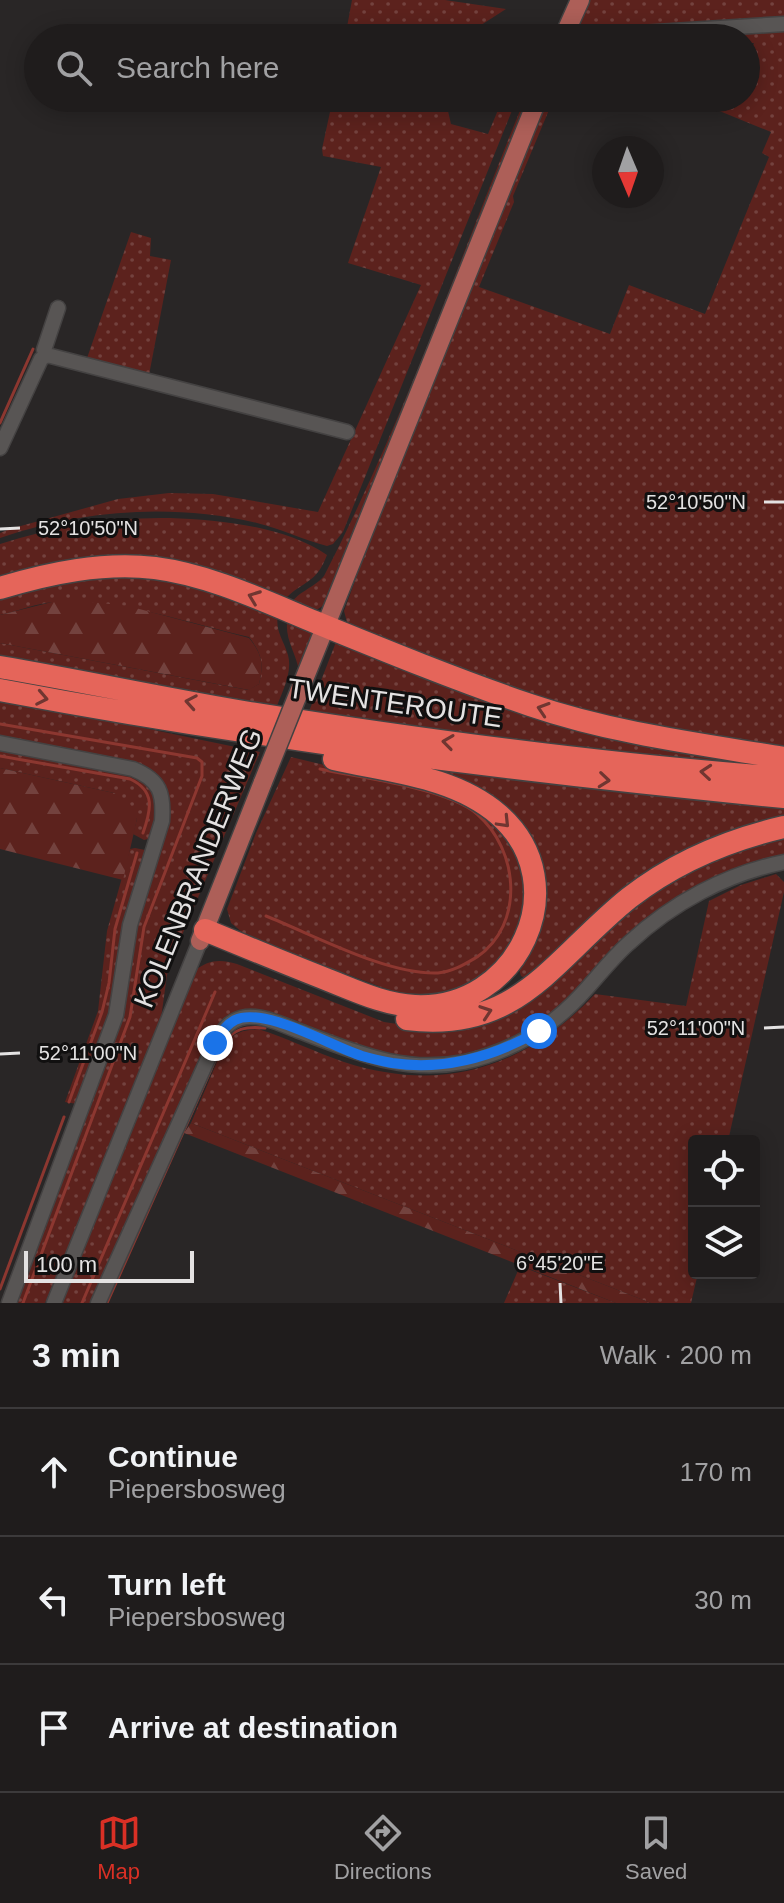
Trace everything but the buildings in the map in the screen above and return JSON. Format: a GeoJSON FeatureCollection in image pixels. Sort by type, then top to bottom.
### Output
{"type":"FeatureCollection","features":[{"type":"Feature","properties":{"kind":"highway"},"geometry":{"type":"LineString","coordinates":[[0,588],[97,567],[155,568],[216,583],[563,716],[784,758]]}},
{"type":"Feature","properties":{"kind":"highway","name":"TWENTEROUTE"},"geometry":{"type":"LineString","coordinates":[[0,667],[348,728],[516,751],[700,772],[784,778]]}},
{"type":"Feature","properties":{"kind":"highway","name":"TWENTEROUTE"},"geometry":{"type":"LineString","coordinates":[[0,690],[249,734],[585,778],[784,797]]}},
{"type":"Feature","properties":{"kind":"highway"},"geometry":{"type":"LineString","coordinates":[[202,935],[377,999],[430,1006],[462,1000],[491,984],[514,961],[532,919],[534,882],[525,850],[511,827],[485,804],[429,780],[318,755],[249,734]]}},
{"type":"Feature","properties":{"kind":"highway"},"geometry":{"type":"LineString","coordinates":[[202,935],[385,1013],[426,1021],[462,1019],[498,1008],[520,996],[631,897],[669,871],[714,849],[784,827]]}},
{"type":"Feature","properties":{"kind":"main road"},"geometry":{"type":"LineString","coordinates":[[569,24],[580,0]]}},
{"type":"Feature","properties":{"kind":"main road","name":"KOLENBRANDERWEG"},"geometry":{"type":"LineString","coordinates":[[202,935],[532,112]]}},
{"type":"Feature","properties":{"kind":"street"},"geometry":{"type":"LineString","coordinates":[[760,26],[784,24]]}},
{"type":"Feature","properties":{"kind":"street"},"geometry":{"type":"LineString","coordinates":[[58,308],[44,350],[47,355],[347,432]]}},
{"type":"Feature","properties":{"kind":"street"},"geometry":{"type":"LineString","coordinates":[[0,448],[41,359],[47,355]]}},
{"type":"Feature","properties":{"kind":"street"},"geometry":{"type":"LineString","coordinates":[[0,743],[133,769],[149,775],[159,788],[163,806],[162,821],[130,925],[116,1015],[9,1303]]}},
{"type":"Feature","properties":{"kind":"street"},"geometry":{"type":"LineString","coordinates":[[98,1303],[215,1043],[225,1027],[235,1020],[245,1017],[268,1020],[362,1056],[393,1063],[442,1065],[490,1055],[517,1044],[560,1015],[627,944],[678,905],[740,875],[784,862]]}},
{"type":"Feature","properties":{"kind":"street","name":"KOLENBRANDERWEG"},"geometry":{"type":"LineString","coordinates":[[54,1303],[202,935]]}},
{"type":"Feature","properties":{"kind":"green space"},"geometry":{"type":"Polygon","coordinates":[[[352,0],[445,0],[506,9],[483,24],[348,24],[352,0]]]}},
{"type":"Feature","properties":{"kind":"green space"},"geometry":{"type":"Polygon","coordinates":[[[587,0],[784,0],[784,20],[712,24],[581,24],[581,13],[587,0]]]}},
{"type":"Feature","properties":{"kind":"green space"},"geometry":{"type":"Polygon","coordinates":[[[784,28],[784,755],[599,721],[348,626],[344,611],[454,320],[539,112],[548,112],[479,287],[610,334],[629,285],[705,314],[769,157],[762,153],[771,132],[722,112],[760,112],[760,29],[784,28]]]}},
{"type":"Feature","properties":{"kind":"green space"},"geometry":{"type":"Polygon","coordinates":[[[330,112],[448,112],[451,124],[488,134],[497,112],[511,112],[343,532],[333,544],[327,546],[257,523],[225,517],[127,512],[63,521],[0,538],[0,533],[10,529],[118,499],[169,493],[213,494],[318,512],[421,285],[348,263],[381,167],[323,156],[330,112]]]}},
{"type":"Feature","properties":{"kind":"green space"},"geometry":{"type":"Polygon","coordinates":[[[519,112],[525,112],[324,605],[315,611],[289,607],[296,597],[324,576],[380,459],[519,112]]]}},
{"type":"Feature","properties":{"kind":"green space"},"geometry":{"type":"Polygon","coordinates":[[[131,232],[151,238],[150,256],[171,260],[149,375],[86,361],[131,232]]]}},
{"type":"Feature","properties":{"kind":"green space"},"geometry":{"type":"Polygon","coordinates":[[[170,518],[252,526],[292,537],[327,555],[314,577],[285,599],[183,571],[0,585],[0,544],[84,524],[170,518]]]}},
{"type":"Feature","properties":{"kind":"green space"},"geometry":{"type":"Polygon","coordinates":[[[144,573],[278,611],[278,629],[288,655],[289,669],[275,711],[0,660],[0,643],[248,690],[259,684],[261,659],[249,637],[104,604],[54,602],[0,615],[0,592],[26,584],[144,573]]]}},
{"type":"Feature","properties":{"kind":"green space"},"geometry":{"type":"Polygon","coordinates":[[[64,599],[128,606],[249,638],[261,660],[259,684],[249,690],[0,643],[0,615],[64,599]]]}},
{"type":"Feature","properties":{"kind":"green space"},"geometry":{"type":"Polygon","coordinates":[[[288,617],[314,633],[299,671],[288,638],[288,617]]]}},
{"type":"Feature","properties":{"kind":"green space"},"geometry":{"type":"Polygon","coordinates":[[[341,640],[486,695],[758,759],[784,773],[598,754],[308,714],[336,642],[341,640]]]}},
{"type":"Feature","properties":{"kind":"green space"},"geometry":{"type":"Polygon","coordinates":[[[0,698],[260,752],[174,954],[167,975],[159,1033],[45,1303],[12,1303],[85,1107],[133,928],[166,831],[161,782],[0,738],[0,698]]]}},
{"type":"Feature","properties":{"kind":"green space"},"geometry":{"type":"Polygon","coordinates":[[[0,746],[120,769],[148,780],[159,803],[152,838],[144,840],[133,834],[137,819],[114,793],[0,768],[0,746]]]}},
{"type":"Feature","properties":{"kind":"green space"},"geometry":{"type":"Polygon","coordinates":[[[291,757],[449,795],[487,815],[511,842],[524,874],[526,904],[510,953],[466,989],[437,995],[397,993],[248,937],[231,923],[227,909],[256,833],[291,757]]]}},
{"type":"Feature","properties":{"kind":"green space"},"geometry":{"type":"Polygon","coordinates":[[[410,763],[784,806],[784,822],[717,842],[525,978],[521,976],[518,966],[522,958],[528,848],[410,763]]]}},
{"type":"Feature","properties":{"kind":"green space"},"geometry":{"type":"Polygon","coordinates":[[[0,768],[114,793],[130,804],[137,819],[123,880],[0,849],[0,768]]]}},
{"type":"Feature","properties":{"kind":"green space"},"geometry":{"type":"Polygon","coordinates":[[[784,832],[784,857],[687,896],[560,1011],[508,1044],[452,1058],[398,1058],[233,1017],[93,1303],[59,1303],[194,971],[199,967],[225,961],[237,964],[384,1022],[424,1028],[455,1026],[591,941],[668,880],[784,832]]]}},
{"type":"Feature","properties":{"kind":"green space"},"geometry":{"type":"Polygon","coordinates":[[[130,849],[145,850],[147,856],[114,1004],[77,1104],[65,1102],[98,1011],[107,931],[130,849]]]}},
{"type":"Feature","properties":{"kind":"green space"},"geometry":{"type":"Polygon","coordinates":[[[776,874],[784,882],[784,892],[729,1135],[688,1135],[688,1279],[697,1279],[691,1303],[651,1303],[191,1123],[225,1043],[244,1031],[258,1029],[344,1062],[380,1071],[415,1075],[448,1074],[480,1068],[511,1056],[540,1040],[595,994],[686,1006],[709,901],[741,885],[776,874]]]}},
{"type":"Feature","properties":{"kind":"green space"},"geometry":{"type":"Polygon","coordinates":[[[191,1123],[651,1303],[616,1303],[184,1133],[191,1123]]]}},
{"type":"Feature","properties":{"kind":"green space"},"geometry":{"type":"Polygon","coordinates":[[[520,1266],[616,1303],[504,1303],[520,1266]]]}},
{"type":"Feature","properties":{"kind":"waterway"},"geometry":{"type":"LineString","coordinates":[[0,423],[33,349]]}},
{"type":"Feature","properties":{"kind":"waterway"},"geometry":{"type":"LineString","coordinates":[[0,724],[197,758],[202,762],[202,776],[144,927],[130,1017],[23,1303]]}},
{"type":"Feature","properties":{"kind":"waterway"},"geometry":{"type":"LineString","coordinates":[[0,756],[130,779],[148,795],[148,817],[143,833]]}},
{"type":"Feature","properties":{"kind":"waterway"},"geometry":{"type":"LineString","coordinates":[[266,916],[374,961],[396,968],[438,973],[477,957],[493,943],[503,926],[511,887],[508,866],[491,829],[477,814],[445,797],[425,791],[320,769]]}},
{"type":"Feature","properties":{"kind":"waterway"},"geometry":{"type":"LineString","coordinates":[[69,1102],[102,1012],[109,983],[115,929],[137,853]]}},
{"type":"Feature","properties":{"kind":"waterway"},"geometry":{"type":"LineString","coordinates":[[82,1303],[215,992]]}},
{"type":"Feature","properties":{"kind":"waterway"},"geometry":{"type":"LineString","coordinates":[[107,1303],[222,1045],[241,1029],[265,1028]]}},
{"type":"Feature","properties":{"kind":"waterway"},"geometry":{"type":"LineString","coordinates":[[0,1289],[64,1117]]}},
{"type":"Feature","properties":{"kind":"route"},"geometry":{"type":"LineString","coordinates":[[215,1043],[225,1027],[235,1020],[258,1017],[362,1056],[393,1063],[442,1065],[490,1055],[539,1031]]}}]}
